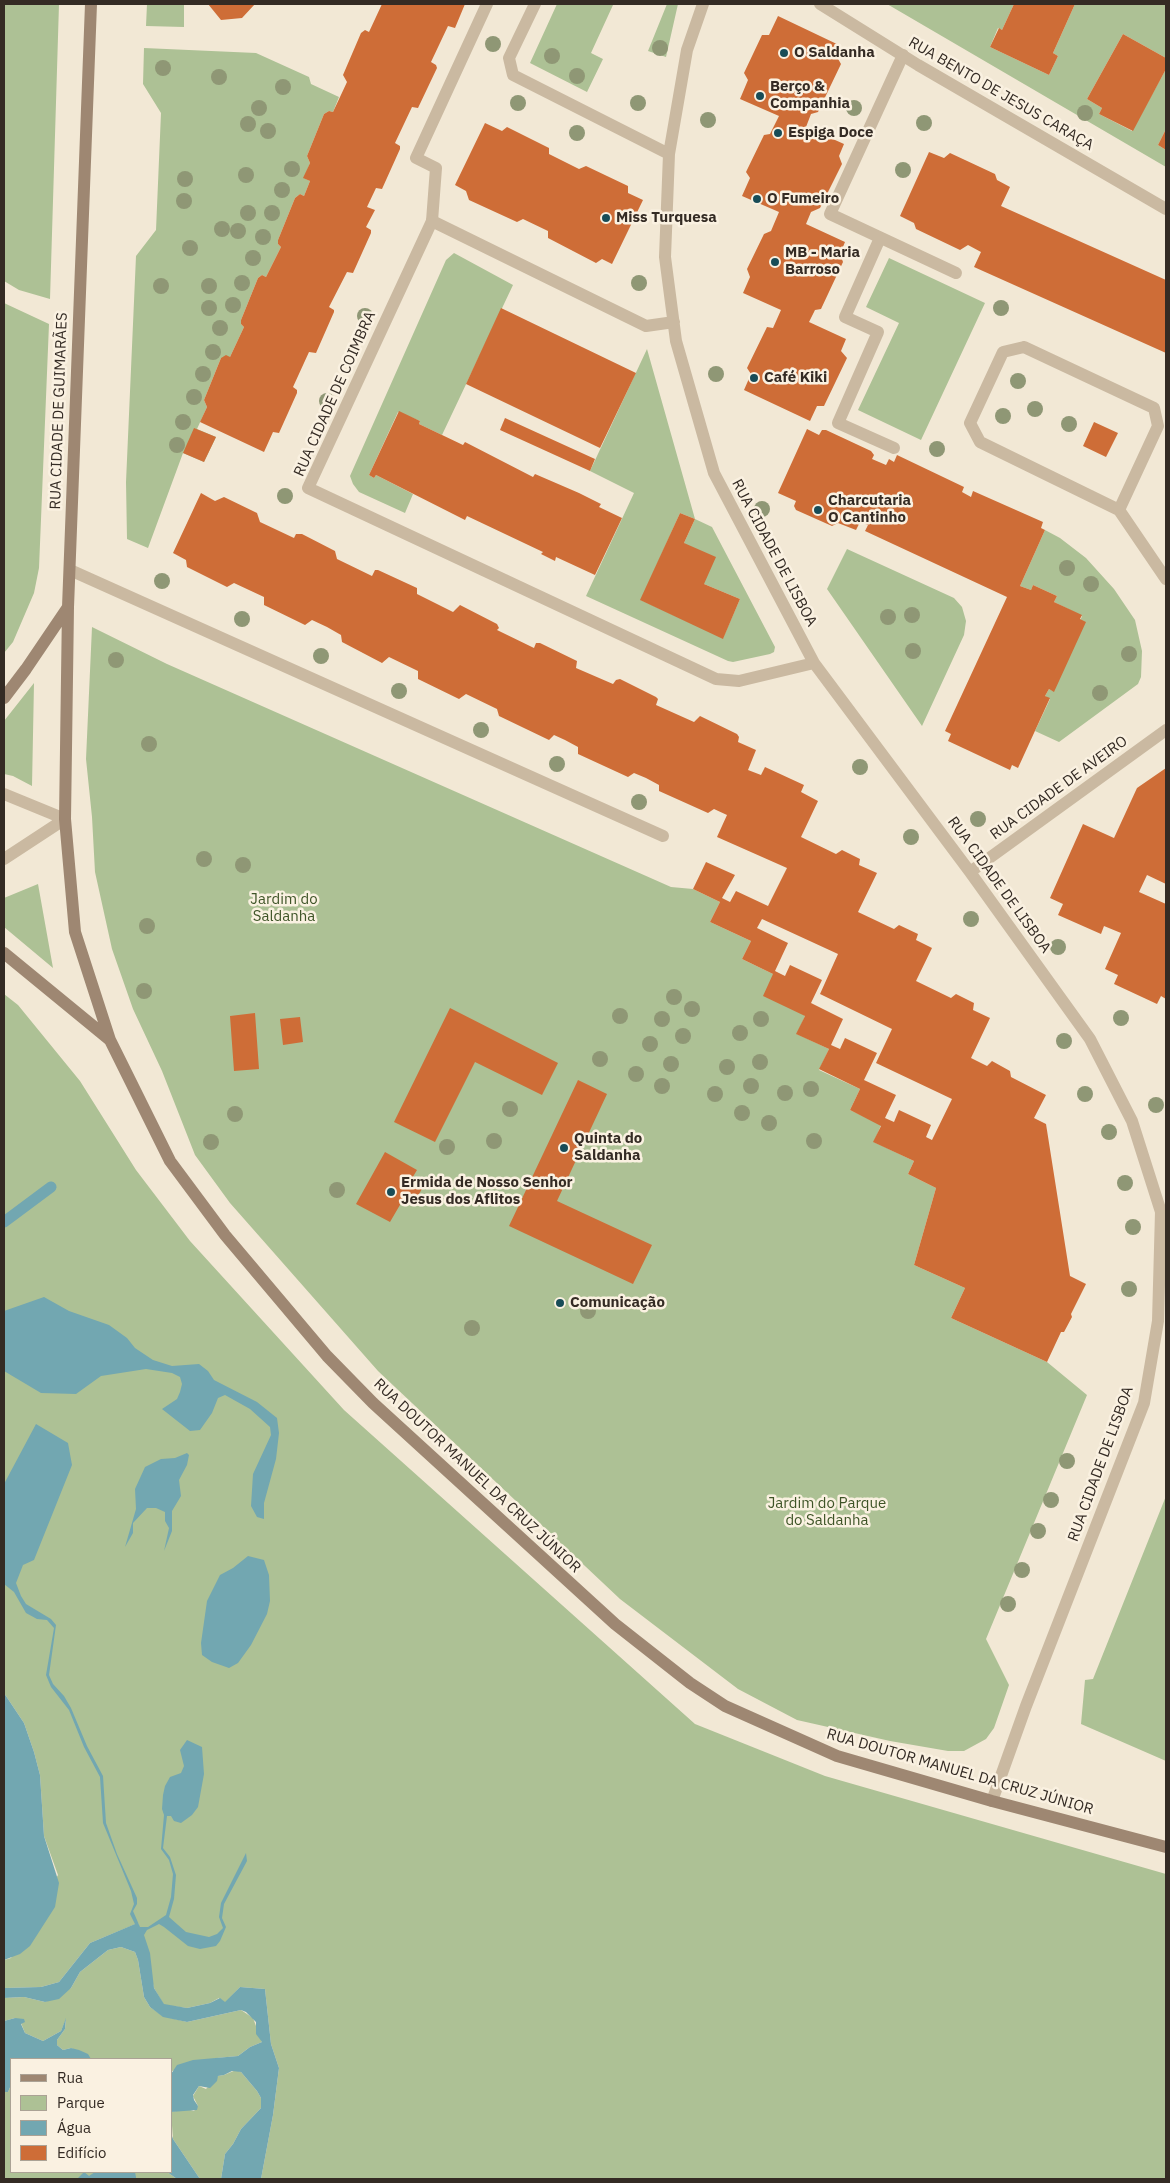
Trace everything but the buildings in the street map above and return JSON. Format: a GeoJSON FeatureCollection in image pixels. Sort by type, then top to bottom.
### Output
{"type":"FeatureCollection","features":[{"type":"Feature","properties":{"kind":"main road","name":"RUA CIDADE DE GUIMARÃES"},"geometry":{"type":"LineString","coordinates":[[65,819],[68,607],[91,4]]}},
{"type":"Feature","properties":{"kind":"main road"},"geometry":{"type":"LineString","coordinates":[[4,698],[68,607]]}},
{"type":"Feature","properties":{"kind":"main road","name":"RUA DOUTOR MANUEL DA CRUZ JÚNIOR"},"geometry":{"type":"LineString","coordinates":[[65,819],[75,932],[110,1040],[170,1161],[225,1235],[327,1356],[373,1403],[615,1624],[690,1683],[725,1706],[836,1756],[992,1801],[1166,1847]]}},
{"type":"Feature","properties":{"kind":"main road"},"geometry":{"type":"LineString","coordinates":[[4,953],[110,1040]]}},
{"type":"Feature","properties":{"kind":"street"},"geometry":{"type":"LineString","coordinates":[[487,4],[416,158],[436,168],[432,221],[646,326],[674,322]]}},
{"type":"Feature","properties":{"kind":"street"},"geometry":{"type":"LineString","coordinates":[[535,4],[510,58],[513,75],[669,154]]}},
{"type":"Feature","properties":{"kind":"street","name":"RUA CIDADE DE LISBOA"},"geometry":{"type":"LineString","coordinates":[[703,4],[687,50],[669,154],[665,257],[676,341],[714,474],[814,663],[970,872],[1090,1039],[1132,1121],[1164,1212],[1158,1321],[1144,1403],[1030,1697],[992,1801]]}},
{"type":"Feature","properties":{"kind":"street","name":"RUA BENTO DE JESUS CARAÇA"},"geometry":{"type":"LineString","coordinates":[[820,4],[902,55],[1166,209]]}},
{"type":"Feature","properties":{"kind":"street"},"geometry":{"type":"LineString","coordinates":[[902,55],[830,214],[956,273]]}},
{"type":"Feature","properties":{"kind":"street","name":"RUA CIDADE DE COIMBRA"},"geometry":{"type":"LineString","coordinates":[[432,221],[308,488],[716,679],[739,681],[814,663]]}},
{"type":"Feature","properties":{"kind":"street"},"geometry":{"type":"LineString","coordinates":[[880,238],[845,317],[878,332],[838,423],[894,448]]}},
{"type":"Feature","properties":{"kind":"street"},"geometry":{"type":"LineString","coordinates":[[1119,510],[1158,426],[1154,408],[1024,347],[1003,352],[970,423],[980,442],[1119,510],[1166,579]]}},
{"type":"Feature","properties":{"kind":"street"},"geometry":{"type":"LineString","coordinates":[[70,570],[663,836]]}},
{"type":"Feature","properties":{"kind":"street","name":"RUA CIDADE DE AVEIRO"},"geometry":{"type":"LineString","coordinates":[[970,872],[1166,730]]}},
{"type":"Feature","properties":{"kind":"street"},"geometry":{"type":"LineString","coordinates":[[4,794],[65,819]]}},
{"type":"Feature","properties":{"kind":"street"},"geometry":{"type":"LineString","coordinates":[[4,859],[65,819]]}},
{"type":"Feature","properties":{"kind":"green space"},"geometry":{"type":"Polygon","coordinates":[[[4,4],[59,4],[50,299],[19,290],[4,281],[4,4]]]}},
{"type":"Feature","properties":{"kind":"green space"},"geometry":{"type":"Polygon","coordinates":[[[147,4],[184,4],[184,27],[146,26],[147,4]]]}},
{"type":"Feature","properties":{"kind":"green space"},"geometry":{"type":"Polygon","coordinates":[[[557,4],[613,5],[591,53],[603,59],[587,92],[530,63],[557,4]]]}},
{"type":"Feature","properties":{"kind":"green space"},"geometry":{"type":"Polygon","coordinates":[[[667,4],[678,4],[666,57],[648,51],[667,4]]]}},
{"type":"Feature","properties":{"kind":"green space"},"geometry":{"type":"Polygon","coordinates":[[[887,4],[1014,4],[1002,30],[998,28],[990,47],[1049,75],[1058,56],[1053,53],[1075,4],[1166,4],[1166,58],[1123,34],[1087,99],[1102,108],[1099,114],[1132,131],[1166,69],[1166,129],[1158,145],[1166,150],[1166,167],[887,4]]]}},
{"type":"Feature","properties":{"kind":"green space"},"geometry":{"type":"Polygon","coordinates":[[[144,48],[256,53],[309,77],[311,84],[339,97],[333,112],[329,111],[324,114],[307,156],[310,163],[304,178],[310,181],[304,196],[300,194],[295,198],[278,240],[278,244],[281,247],[266,277],[262,275],[258,278],[241,320],[241,324],[244,327],[230,357],[221,358],[204,400],[207,407],[197,429],[216,437],[204,462],[183,453],[148,548],[127,539],[126,482],[136,256],[156,230],[161,113],[143,84],[144,48]]]}},
{"type":"Feature","properties":{"kind":"green space"},"geometry":{"type":"Polygon","coordinates":[[[454,253],[513,285],[442,435],[419,424],[420,421],[398,412],[369,475],[374,478],[376,475],[413,494],[405,513],[359,492],[350,476],[446,260],[454,253]]]}},
{"type":"Feature","properties":{"kind":"green space"},"geometry":{"type":"Polygon","coordinates":[[[889,258],[985,303],[921,440],[858,410],[899,323],[866,307],[889,258]]]}},
{"type":"Feature","properties":{"kind":"green space"},"geometry":{"type":"Polygon","coordinates":[[[4,303],[49,324],[39,568],[34,593],[13,642],[4,653],[4,303]]]}},
{"type":"Feature","properties":{"kind":"green space"},"geometry":{"type":"Polygon","coordinates":[[[647,349],[695,519],[712,527],[775,647],[774,652],[733,662],[728,661],[586,596],[634,493],[590,471],[647,349]],[[680,513],[641,600],[723,638],[740,599],[704,584],[684,543],[695,519],[680,513]]]}},
{"type":"Feature","properties":{"kind":"green space"},"geometry":{"type":"Polygon","coordinates":[[[1045,530],[1060,538],[1086,558],[1114,589],[1135,620],[1142,651],[1141,677],[1138,684],[1059,742],[1035,731],[1050,699],[1045,696],[1049,689],[1053,691],[1082,616],[1054,602],[1057,596],[1033,585],[1031,590],[1020,586],[1045,530]]]}},
{"type":"Feature","properties":{"kind":"green space"},"geometry":{"type":"Polygon","coordinates":[[[847,549],[954,598],[962,607],[966,621],[964,635],[922,726],[827,589],[847,549]]]}},
{"type":"Feature","properties":{"kind":"green space"},"geometry":{"type":"Polygon","coordinates":[[[92,627],[167,664],[671,887],[693,889],[720,902],[710,922],[751,941],[742,959],[773,974],[805,1016],[797,1034],[829,1049],[819,1070],[860,1089],[850,1110],[881,1125],[874,1142],[914,1161],[908,1174],[936,1188],[914,1265],[965,1288],[951,1318],[1047,1362],[1087,1395],[986,1639],[1009,1685],[994,1728],[986,1739],[964,1751],[948,1751],[890,1741],[797,1720],[738,1689],[620,1599],[378,1371],[230,1203],[195,1155],[162,1071],[133,1009],[112,949],[95,872],[86,759],[92,627]]]}},
{"type":"Feature","properties":{"kind":"green space"},"geometry":{"type":"Polygon","coordinates":[[[34,683],[32,786],[13,776],[4,774],[4,721],[34,683]]]}},
{"type":"Feature","properties":{"kind":"green space"},"geometry":{"type":"Polygon","coordinates":[[[38,884],[53,968],[4,927],[4,898],[38,884]]]}},
{"type":"Feature","properties":{"kind":"green space"},"geometry":{"type":"Polygon","coordinates":[[[4,994],[18,1005],[80,1081],[136,1170],[190,1241],[344,1410],[695,1724],[825,1776],[1166,1874],[1166,2179],[261,2179],[273,2115],[279,2068],[271,2044],[265,1989],[240,1987],[225,2003],[219,1998],[210,2003],[187,2008],[164,2005],[154,1988],[138,1923],[90,1943],[59,1982],[41,1987],[4,1988],[4,1960],[11,1958],[58,1875],[44,1836],[40,1775],[34,1752],[24,1723],[4,1693],[4,994]]]}},
{"type":"Feature","properties":{"kind":"green space"},"geometry":{"type":"Polygon","coordinates":[[[1166,1496],[1166,1761],[1081,1724],[1085,1680],[1093,1679],[1166,1496]]]}},
{"type":"Feature","properties":{"kind":"green space"},"geometry":{"type":"Polygon","coordinates":[[[121,1947],[135,1952],[144,1997],[150,2007],[163,2016],[187,2022],[241,2010],[253,2018],[262,2042],[250,2047],[238,2056],[217,2058],[172,2071],[172,2058],[89,2058],[71,2048],[63,2050],[57,2045],[57,2040],[65,2029],[66,2019],[61,2031],[43,2041],[25,2033],[21,2023],[15,2018],[4,2021],[4,1998],[24,1997],[45,2002],[71,1988],[80,1972],[108,1950],[121,1947]]]}},
{"type":"Feature","properties":{"kind":"green space"},"geometry":{"type":"Polygon","coordinates":[[[236,2070],[241,2072],[261,2098],[261,2108],[241,2129],[225,2154],[221,2179],[200,2179],[173,2139],[172,2112],[187,2109],[194,2111],[198,2106],[193,2096],[199,2086],[206,2089],[218,2076],[236,2070]]]}},
{"type":"Feature","properties":{"kind":"green space"},"geometry":{"type":"Polygon","coordinates":[[[10,2087],[10,2173],[168,2173],[177,2179],[4,2179],[4,2092],[8,2092],[10,2087]]]}},
{"type":"Feature","properties":{"kind":"water"},"geometry":{"type":"Polygon","coordinates":[[[44,1297],[69,1311],[109,1325],[127,1338],[135,1348],[153,1360],[172,1366],[199,1364],[208,1371],[214,1380],[257,1402],[277,1418],[279,1433],[276,1459],[264,1503],[264,1519],[257,1517],[251,1506],[253,1474],[271,1435],[270,1427],[250,1409],[225,1395],[218,1398],[212,1413],[200,1430],[190,1431],[162,1409],[177,1399],[180,1392],[182,1384],[180,1377],[172,1373],[146,1369],[101,1376],[76,1394],[41,1393],[4,1371],[4,1311],[44,1297]]]}},
{"type":"Feature","properties":{"kind":"water"},"geometry":{"type":"Polygon","coordinates":[[[36,1424],[68,1443],[72,1465],[34,1560],[23,1565],[16,1583],[26,1604],[51,1619],[56,1625],[49,1675],[53,1684],[64,1696],[71,1708],[87,1746],[103,1776],[106,1823],[117,1854],[137,1898],[137,1904],[133,1911],[140,1927],[148,1927],[166,1915],[171,1897],[173,1874],[169,1860],[161,1849],[164,1815],[162,1809],[163,1795],[170,1777],[181,1773],[184,1766],[180,1750],[187,1740],[202,1747],[204,1774],[198,1807],[192,1815],[181,1823],[174,1821],[171,1816],[167,1816],[163,1848],[170,1857],[176,1875],[174,1899],[169,1917],[186,1932],[209,1937],[217,1934],[223,1928],[219,1917],[221,1903],[246,1853],[247,1861],[224,1904],[222,1918],[226,1927],[216,1946],[200,1949],[188,1946],[159,1924],[147,1930],[144,1935],[150,1953],[154,1988],[164,2004],[187,2008],[210,2003],[220,1998],[225,2002],[240,1987],[265,1989],[271,2044],[279,2068],[273,2115],[261,2179],[221,2179],[225,2154],[241,2129],[261,2108],[261,2098],[241,2072],[232,2071],[218,2076],[217,2081],[210,2088],[199,2086],[193,2095],[198,2106],[197,2110],[172,2112],[172,2072],[177,2065],[193,2060],[238,2056],[250,2047],[262,2042],[256,2034],[256,2022],[246,2012],[241,2010],[187,2022],[163,2017],[150,2007],[144,1997],[135,1952],[121,1947],[108,1950],[80,1972],[71,1988],[59,1999],[45,2002],[24,1997],[4,1998],[4,1988],[41,1987],[59,1982],[90,1943],[135,1924],[130,1914],[134,1904],[131,1891],[103,1823],[100,1777],[84,1747],[69,1710],[51,1687],[46,1675],[54,1628],[47,1620],[37,1619],[26,1613],[14,1592],[4,1584],[4,1484],[36,1424]]]}},
{"type":"Feature","properties":{"kind":"water"},"geometry":{"type":"Polygon","coordinates":[[[187,1453],[189,1455],[187,1465],[179,1480],[181,1496],[172,1511],[172,1531],[164,1551],[169,1528],[165,1521],[165,1512],[156,1508],[147,1508],[133,1523],[133,1533],[125,1547],[136,1509],[135,1489],[145,1467],[161,1459],[175,1458],[187,1453]]]}},
{"type":"Feature","properties":{"kind":"water"},"geometry":{"type":"Polygon","coordinates":[[[248,1556],[264,1560],[269,1575],[270,1601],[267,1614],[251,1645],[238,1663],[229,1668],[212,1662],[202,1655],[201,1643],[207,1601],[220,1575],[233,1568],[248,1556]]]}},
{"type":"Feature","properties":{"kind":"water"},"geometry":{"type":"Polygon","coordinates":[[[4,1693],[24,1723],[34,1752],[40,1775],[44,1836],[59,1883],[55,1907],[30,1946],[20,1954],[4,1960],[4,1693]]]}},
{"type":"Feature","properties":{"kind":"water"},"geometry":{"type":"Polygon","coordinates":[[[15,2018],[24,2019],[25,2022],[21,2024],[25,2033],[43,2041],[61,2031],[66,2018],[65,2029],[57,2040],[57,2045],[63,2050],[71,2048],[79,2050],[88,2054],[90,2058],[10,2058],[10,2087],[8,2092],[4,2092],[4,2021],[15,2018]]]}},
{"type":"Feature","properties":{"kind":"water"},"geometry":{"type":"Polygon","coordinates":[[[172,2136],[200,2179],[177,2179],[168,2173],[172,2173],[172,2136]]]}},
{"type":"Feature","properties":{"kind":"water"},"geometry":{"type":"Polygon","coordinates":[[[83,2173],[89,2176],[94,2173],[135,2173],[136,2179],[77,2179],[83,2173]]]}},
{"type":"Feature","properties":{"kind":"waterway"},"geometry":{"type":"LineString","coordinates":[[4,1222],[51,1187]]}},
{"type":"Feature","properties":{"kind":"place","name":"O Saldanha"},"geometry":{"type":"Point","coordinates":[784,53]}},
{"type":"Feature","properties":{"kind":"place","name":"Berço & Companhia"},"geometry":{"type":"Point","coordinates":[760,96]}},
{"type":"Feature","properties":{"kind":"place","name":"Espiga Doce"},"geometry":{"type":"Point","coordinates":[778,133]}},
{"type":"Feature","properties":{"kind":"place","name":"O Fumeiro"},"geometry":{"type":"Point","coordinates":[757,199]}},
{"type":"Feature","properties":{"kind":"place","name":"Miss Turquesa"},"geometry":{"type":"Point","coordinates":[606,218]}},
{"type":"Feature","properties":{"kind":"place","name":"MB - Maria Barroso"},"geometry":{"type":"Point","coordinates":[775,262]}},
{"type":"Feature","properties":{"kind":"place","name":"Café Kiki"},"geometry":{"type":"Point","coordinates":[754,378]}},
{"type":"Feature","properties":{"kind":"place","name":"Charcutaria O Cantinho"},"geometry":{"type":"Point","coordinates":[818,510]}},
{"type":"Feature","properties":{"kind":"place","name":"Quinta do Saldanha"},"geometry":{"type":"Point","coordinates":[564,1148]}},
{"type":"Feature","properties":{"kind":"place","name":"Ermida de Nosso Senhor Jesus dos Aflitos"},"geometry":{"type":"Point","coordinates":[391,1192]}},
{"type":"Feature","properties":{"kind":"place","name":"Comunicação"},"geometry":{"type":"Point","coordinates":[560,1303]}},
{"type":"Feature","properties":{"kind":"park label","name":"Jardim do Saldanha"},"geometry":{"type":"Point","coordinates":[284,908]}},
{"type":"Feature","properties":{"kind":"park label","name":"Jardim do Parque do Saldanha"},"geometry":{"type":"Point","coordinates":[827,1512]}}]}
